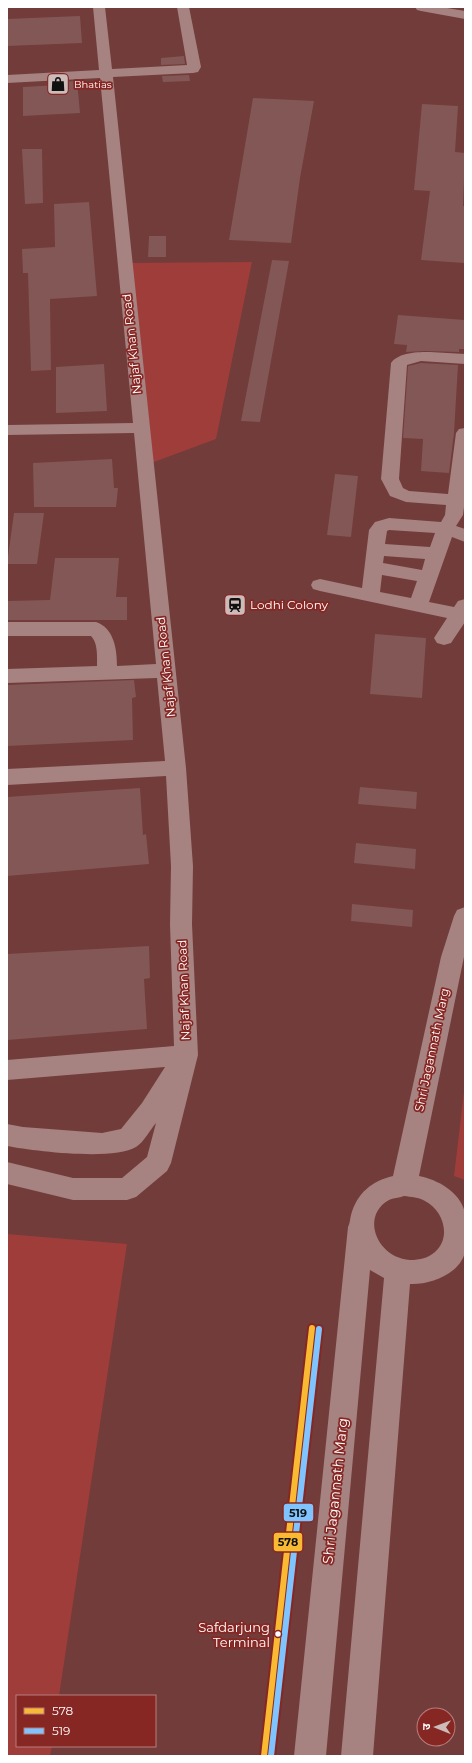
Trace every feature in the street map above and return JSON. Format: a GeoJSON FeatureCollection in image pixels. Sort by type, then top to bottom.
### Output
{"type":"FeatureCollection","features":[{"type":"Feature","properties":{"kind":"street","name":"Najaf Khan Road"},"geometry":{"type":"LineString","coordinates":[[7,1173],[73,1189],[127,1189],[158,1163],[186,1055],[182,924],[182,866],[176,768],[104,74],[99,7]]}},
{"type":"Feature","properties":{"kind":"street"},"geometry":{"type":"LineString","coordinates":[[7,79],[193,69],[194,67],[184,7]]}},
{"type":"Feature","properties":{"kind":"street"},"geometry":{"type":"LineString","coordinates":[[421,7],[465,15]]}},
{"type":"Feature","properties":{"kind":"street"},"geometry":{"type":"LineString","coordinates":[[456,500],[406,496],[396,492],[390,479],[399,363],[403,360],[415,357],[465,359]]}},
{"type":"Feature","properties":{"kind":"street"},"geometry":{"type":"LineString","coordinates":[[7,430],[141,428]]}},
{"type":"Feature","properties":{"kind":"street"},"geometry":{"type":"LineString","coordinates":[[418,605],[446,528],[454,515],[465,433]]}},
{"type":"Feature","properties":{"kind":"street"},"geometry":{"type":"LineString","coordinates":[[370,595],[378,530],[381,526],[389,524],[446,528],[465,536]]}},
{"type":"Feature","properties":{"kind":"street"},"geometry":{"type":"LineString","coordinates":[[376,549],[437,554]]}},
{"type":"Feature","properties":{"kind":"street"},"geometry":{"type":"LineString","coordinates":[[373,567],[428,577]]}},
{"type":"Feature","properties":{"kind":"street"},"geometry":{"type":"LineString","coordinates":[[320,585],[418,605],[463,612],[444,638]]}},
{"type":"Feature","properties":{"kind":"street"},"geometry":{"type":"LineString","coordinates":[[7,629],[96,629],[103,634],[106,647],[107,673]]}},
{"type":"Feature","properties":{"kind":"street"},"geometry":{"type":"LineString","coordinates":[[7,676],[166,671]]}},
{"type":"Feature","properties":{"kind":"street"},"geometry":{"type":"LineString","coordinates":[[7,777],[176,768]]}},
{"type":"Feature","properties":{"kind":"street","name":"Shri Jagannath Marg"},"geometry":{"type":"LineString","coordinates":[[404,1185],[452,957],[465,916]]}},
{"type":"Feature","properties":{"kind":"street"},"geometry":{"type":"LineString","coordinates":[[7,1070],[186,1055]]}},
{"type":"Feature","properties":{"kind":"street"},"geometry":{"type":"LineString","coordinates":[[7,1135],[23,1138],[102,1144],[128,1140],[151,1112],[186,1055]]}},
{"type":"Feature","properties":{"kind":"street"},"geometry":{"type":"LineString","coordinates":[[404,1185],[420,1187],[438,1195],[461,1224],[452,1252],[456,1261],[419,1272],[398,1271],[382,1264],[375,1258],[365,1244],[361,1227],[364,1212],[370,1201],[382,1191],[404,1185]]}},
{"type":"Feature","properties":{"kind":"street","name":"Shri Jagannath Marg"},"geometry":{"type":"LineString","coordinates":[[310,1756],[361,1227]]}},
{"type":"Feature","properties":{"kind":"street"},"geometry":{"type":"LineString","coordinates":[[357,1756],[398,1271]]}},
{"type":"Feature","properties":{"kind":"shaded area"},"geometry":{"type":"Polygon","coordinates":[[[252,262],[216,439],[146,465],[124,263],[252,262]]]}},
{"type":"Feature","properties":{"kind":"shaded area"},"geometry":{"type":"Polygon","coordinates":[[[465,1083],[465,1180],[454,1176],[465,1083]]]}},
{"type":"Feature","properties":{"kind":"shaded area"},"geometry":{"type":"Polygon","coordinates":[[[7,1234],[127,1244],[59,1695],[16,1695],[16,1747],[52,1747],[50,1756],[7,1756],[7,1234]]]}},
{"type":"Feature","properties":{"kind":"building"},"geometry":{"type":"Polygon","coordinates":[[[80,16],[82,43],[7,46],[7,19],[80,16]]]}},
{"type":"Feature","properties":{"kind":"building"},"geometry":{"type":"Polygon","coordinates":[[[184,56],[185,64],[161,65],[161,58],[184,56]]]}},
{"type":"Feature","properties":{"kind":"building"},"geometry":{"type":"Polygon","coordinates":[[[189,75],[190,81],[163,82],[162,76],[189,75]]]}},
{"type":"Feature","properties":{"kind":"building"},"geometry":{"type":"Polygon","coordinates":[[[77,81],[80,113],[23,116],[23,87],[59,85],[59,82],[77,81]]]}},
{"type":"Feature","properties":{"kind":"building"},"geometry":{"type":"Polygon","coordinates":[[[253,98],[314,101],[300,178],[291,243],[229,240],[253,98]]]}},
{"type":"Feature","properties":{"kind":"building"},"geometry":{"type":"Polygon","coordinates":[[[422,104],[458,106],[455,152],[465,153],[463,206],[465,206],[464,263],[421,260],[430,191],[414,190],[422,104]]]}},
{"type":"Feature","properties":{"kind":"building"},"geometry":{"type":"Polygon","coordinates":[[[22,149],[42,149],[43,203],[25,204],[22,149]]]}},
{"type":"Feature","properties":{"kind":"building"},"geometry":{"type":"Polygon","coordinates":[[[89,202],[97,296],[50,299],[51,370],[31,371],[28,273],[23,273],[22,249],[55,247],[54,204],[89,202]]]}},
{"type":"Feature","properties":{"kind":"building"},"geometry":{"type":"Polygon","coordinates":[[[149,236],[166,236],[166,257],[148,257],[149,236]]]}},
{"type":"Feature","properties":{"kind":"building"},"geometry":{"type":"Polygon","coordinates":[[[272,260],[289,261],[260,422],[241,421],[272,260]]]}},
{"type":"Feature","properties":{"kind":"building"},"geometry":{"type":"Polygon","coordinates":[[[398,315],[465,320],[464,349],[459,349],[459,352],[406,352],[407,345],[394,344],[398,315]]]}},
{"type":"Feature","properties":{"kind":"building"},"geometry":{"type":"Polygon","coordinates":[[[421,363],[458,365],[454,433],[449,473],[421,471],[423,439],[403,438],[408,366],[421,363]]]}},
{"type":"Feature","properties":{"kind":"building"},"geometry":{"type":"Polygon","coordinates":[[[104,364],[107,411],[56,413],[56,367],[104,364]]]}},
{"type":"Feature","properties":{"kind":"building"},"geometry":{"type":"Polygon","coordinates":[[[112,459],[114,488],[118,488],[116,507],[34,507],[33,463],[112,459]]]}},
{"type":"Feature","properties":{"kind":"building"},"geometry":{"type":"Polygon","coordinates":[[[335,474],[358,476],[351,537],[327,535],[335,474]]]}},
{"type":"Feature","properties":{"kind":"building"},"geometry":{"type":"Polygon","coordinates":[[[14,513],[44,513],[37,564],[7,564],[14,513]]]}},
{"type":"Feature","properties":{"kind":"building"},"geometry":{"type":"Polygon","coordinates":[[[55,558],[119,558],[116,597],[127,597],[127,620],[7,620],[7,601],[50,600],[55,558]]]}},
{"type":"Feature","properties":{"kind":"building"},"geometry":{"type":"Polygon","coordinates":[[[375,634],[426,638],[422,698],[370,694],[375,634]]]}},
{"type":"Feature","properties":{"kind":"building"},"geometry":{"type":"Polygon","coordinates":[[[134,680],[136,697],[132,698],[133,740],[7,746],[7,685],[134,680]]]}},
{"type":"Feature","properties":{"kind":"building"},"geometry":{"type":"Polygon","coordinates":[[[360,787],[417,792],[416,809],[358,804],[360,787]]]}},
{"type":"Feature","properties":{"kind":"building"},"geometry":{"type":"Polygon","coordinates":[[[140,788],[143,835],[146,834],[149,864],[7,876],[7,797],[140,788]]]}},
{"type":"Feature","properties":{"kind":"building"},"geometry":{"type":"Polygon","coordinates":[[[356,843],[416,849],[415,869],[354,863],[356,843]]]}},
{"type":"Feature","properties":{"kind":"building"},"geometry":{"type":"Polygon","coordinates":[[[352,904],[413,910],[412,927],[351,921],[352,904]]]}},
{"type":"Feature","properties":{"kind":"building"},"geometry":{"type":"Polygon","coordinates":[[[149,946],[150,978],[144,979],[147,1029],[7,1040],[7,954],[149,946]]]}},
{"type":"Feature","properties":{"kind":"transit line","name":"578"},"geometry":{"type":"LineString","coordinates":[[264,1756],[312,1328]]}},
{"type":"Feature","properties":{"kind":"transit line","name":"519"},"geometry":{"type":"LineString","coordinates":[[271,1756],[319,1329]]}},
{"type":"Feature","properties":{"kind":"place","name":"Bhatias"},"geometry":{"type":"Point","coordinates":[58,84]}},
{"type":"Feature","properties":{"kind":"place","name":"Lodhi Colony"},"geometry":{"type":"Point","coordinates":[235,605]}},
{"type":"Feature","properties":{"kind":"place","name":"Safdarjung Terminal"},"geometry":{"type":"Point","coordinates":[278,1634]}}]}
